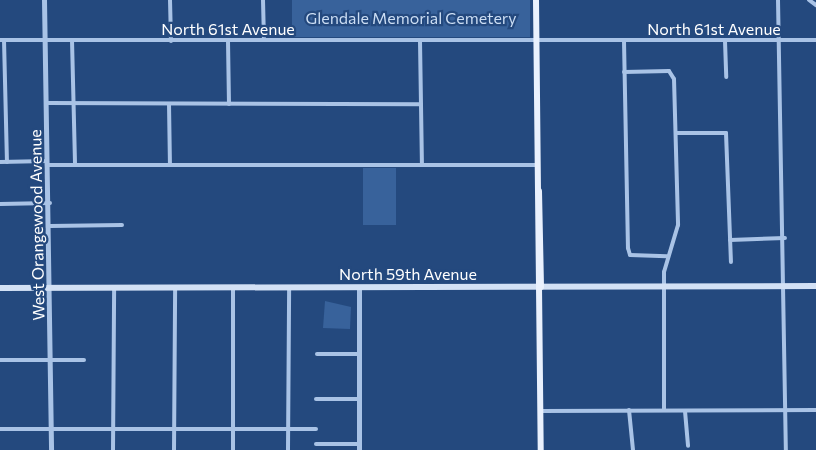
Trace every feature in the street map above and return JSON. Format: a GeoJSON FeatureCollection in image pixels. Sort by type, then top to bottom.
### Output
{"type":"FeatureCollection","features":[{"type":"Feature","properties":{"kind":"main road"},"geometry":{"type":"LineString","coordinates":[[536,0],[542,450]]}},
{"type":"Feature","properties":{"kind":"main road","name":"North 59th Avenue"},"geometry":{"type":"LineString","coordinates":[[0,288],[816,286]]}},
{"type":"Feature","properties":{"kind":"street","name":"West Orangewood Avenue"},"geometry":{"type":"LineString","coordinates":[[44,0],[52,289],[51,450]]}},
{"type":"Feature","properties":{"kind":"street"},"geometry":{"type":"LineString","coordinates":[[170,0],[171,40]]}},
{"type":"Feature","properties":{"kind":"street"},"geometry":{"type":"LineString","coordinates":[[263,0],[264,40]]}},
{"type":"Feature","properties":{"kind":"street"},"geometry":{"type":"LineString","coordinates":[[778,0],[785,238],[786,450]]}},
{"type":"Feature","properties":{"kind":"street"},"geometry":{"type":"LineString","coordinates":[[809,1],[816,5]]}},
{"type":"Feature","properties":{"kind":"street","name":"North 61st Avenue"},"geometry":{"type":"LineString","coordinates":[[2,40],[816,40]]}},
{"type":"Feature","properties":{"kind":"street"},"geometry":{"type":"LineString","coordinates":[[2,40],[7,162]]}},
{"type":"Feature","properties":{"kind":"street"},"geometry":{"type":"LineString","coordinates":[[72,40],[75,165]]}},
{"type":"Feature","properties":{"kind":"street"},"geometry":{"type":"LineString","coordinates":[[228,41],[229,104]]}},
{"type":"Feature","properties":{"kind":"street"},"geometry":{"type":"LineString","coordinates":[[420,41],[422,165]]}},
{"type":"Feature","properties":{"kind":"street"},"geometry":{"type":"LineString","coordinates":[[624,41],[630,255],[667,256]]}},
{"type":"Feature","properties":{"kind":"street"},"geometry":{"type":"LineString","coordinates":[[725,41],[726,77]]}},
{"type":"Feature","properties":{"kind":"street"},"geometry":{"type":"LineString","coordinates":[[624,72],[673,73],[678,225],[667,256],[664,287],[664,410]]}},
{"type":"Feature","properties":{"kind":"street"},"geometry":{"type":"LineString","coordinates":[[48,103],[421,104]]}},
{"type":"Feature","properties":{"kind":"street"},"geometry":{"type":"LineString","coordinates":[[169,104],[170,165]]}},
{"type":"Feature","properties":{"kind":"street"},"geometry":{"type":"LineString","coordinates":[[676,133],[726,133],[731,262]]}},
{"type":"Feature","properties":{"kind":"street"},"geometry":{"type":"LineString","coordinates":[[0,162],[75,165],[539,165]]}},
{"type":"Feature","properties":{"kind":"street"},"geometry":{"type":"LineString","coordinates":[[0,204],[50,203]]}},
{"type":"Feature","properties":{"kind":"street"},"geometry":{"type":"LineString","coordinates":[[50,226],[122,225]]}},
{"type":"Feature","properties":{"kind":"street"},"geometry":{"type":"LineString","coordinates":[[730,240],[785,238]]}},
{"type":"Feature","properties":{"kind":"street"},"geometry":{"type":"LineString","coordinates":[[288,450],[289,288]]}},
{"type":"Feature","properties":{"kind":"street"},"geometry":{"type":"LineString","coordinates":[[316,444],[359,447],[359,288]]}},
{"type":"Feature","properties":{"kind":"street"},"geometry":{"type":"LineString","coordinates":[[113,450],[114,289]]}},
{"type":"Feature","properties":{"kind":"street"},"geometry":{"type":"LineString","coordinates":[[174,450],[175,289]]}},
{"type":"Feature","properties":{"kind":"street"},"geometry":{"type":"LineString","coordinates":[[233,289],[233,450]]}},
{"type":"Feature","properties":{"kind":"street"},"geometry":{"type":"LineString","coordinates":[[316,354],[359,354]]}},
{"type":"Feature","properties":{"kind":"street"},"geometry":{"type":"LineString","coordinates":[[0,360],[84,360]]}},
{"type":"Feature","properties":{"kind":"street"},"geometry":{"type":"LineString","coordinates":[[316,399],[359,399]]}},
{"type":"Feature","properties":{"kind":"street"},"geometry":{"type":"LineString","coordinates":[[685,410],[688,446]]}},
{"type":"Feature","properties":{"kind":"street"},"geometry":{"type":"LineString","coordinates":[[541,411],[816,410]]}},
{"type":"Feature","properties":{"kind":"street"},"geometry":{"type":"LineString","coordinates":[[629,411],[633,450]]}},
{"type":"Feature","properties":{"kind":"street"},"geometry":{"type":"LineString","coordinates":[[0,429],[316,429]]}},
{"type":"Feature","properties":{"kind":"green space","name":"Glendale Memorial Cemetery"},"geometry":{"type":"Polygon","coordinates":[[[292,0],[530,0],[530,37],[292,37],[292,0]]]}},
{"type":"Feature","properties":{"kind":"green space"},"geometry":{"type":"Polygon","coordinates":[[[363,168],[396,168],[396,225],[363,225],[363,168]]]}},
{"type":"Feature","properties":{"kind":"green space"},"geometry":{"type":"Polygon","coordinates":[[[325,301],[351,307],[350,329],[323,328],[325,301]]]}}]}
